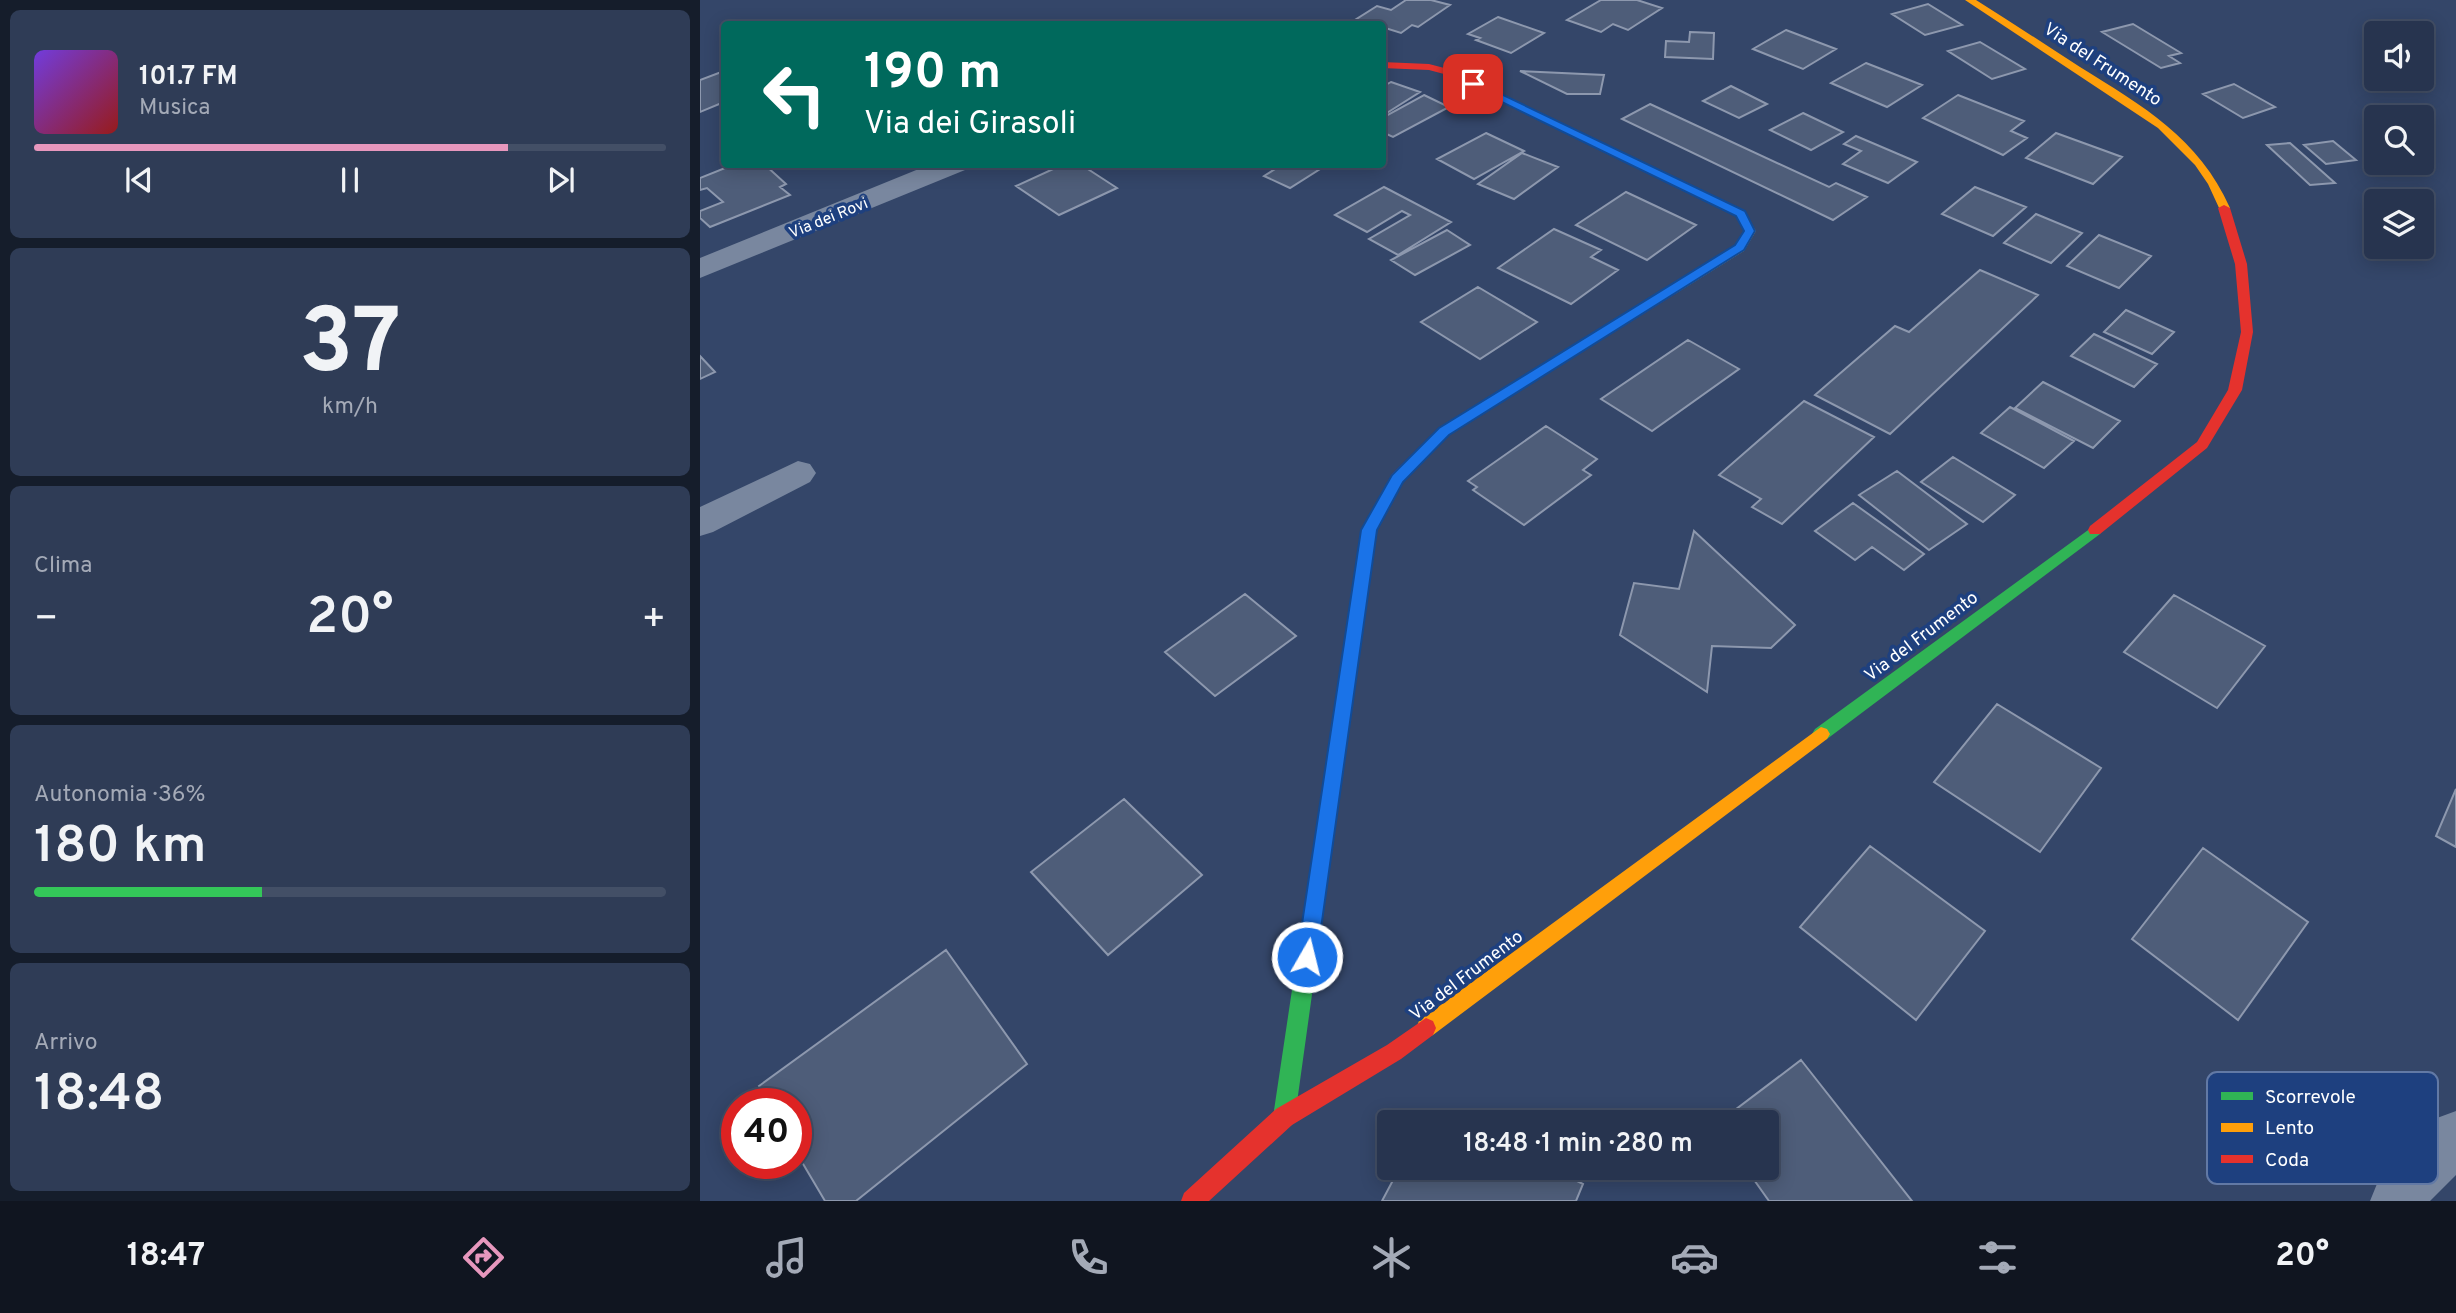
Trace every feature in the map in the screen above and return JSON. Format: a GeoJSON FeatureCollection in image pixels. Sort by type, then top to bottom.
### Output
{"type":"FeatureCollection","features":[{"type":"Feature","properties":{"kind":"street","name":"Via del Frumento"},"geometry":{"type":"LineString","coordinates":[[1192,1201],[1284,1117],[1394,1052],[2121,511],[2202,445],[2235,390],[2247,332],[2241,264],[2220,197],[2189,151],[2147,113],[1970,0]]}},
{"type":"Feature","properties":{"kind":"street"},"geometry":{"type":"LineString","coordinates":[[1284,1117],[1369,530],[1397,478],[1444,432],[1740,248],[1749,231],[1741,214],[1448,72],[1429,66],[1386,65]]}},
{"type":"Feature","properties":{"kind":"street","name":"Via dei Rovi"},"geometry":{"type":"LineString","coordinates":[[700,270],[946,168]]}},
{"type":"Feature","properties":{"kind":"street"},"geometry":{"type":"LineString","coordinates":[[700,523],[798,473]]}},
{"type":"Feature","properties":{"kind":"street"},"geometry":{"type":"LineString","coordinates":[[2438,1154],[2456,1136]]}},
{"type":"Feature","properties":{"kind":"street"},"geometry":{"type":"LineString","coordinates":[[2397,1201],[2400,1193],[2409,1184]]}},
{"type":"Feature","properties":{"kind":"building"},"geometry":{"type":"Polygon","coordinates":[[[1406,0],[1431,0],[1450,5],[1418,27],[1412,25],[1401,33],[1386,28],[1386,21],[1355,20],[1377,6],[1391,10],[1406,0]]]}},
{"type":"Feature","properties":{"kind":"building"},"geometry":{"type":"Polygon","coordinates":[[[1601,0],[1637,0],[1662,8],[1628,30],[1613,24],[1601,32],[1567,20],[1601,0]]]}},
{"type":"Feature","properties":{"kind":"building"},"geometry":{"type":"Polygon","coordinates":[[[1928,4],[1962,25],[1925,35],[1892,14],[1928,4]]]}},
{"type":"Feature","properties":{"kind":"building"},"geometry":{"type":"Polygon","coordinates":[[[1498,17],[1544,33],[1511,53],[1476,40],[1480,38],[1468,34],[1498,17]]]}},
{"type":"Feature","properties":{"kind":"building"},"geometry":{"type":"Polygon","coordinates":[[[2133,24],[2181,53],[2169,56],[2180,63],[2161,68],[2102,32],[2133,24]]]}},
{"type":"Feature","properties":{"kind":"building"},"geometry":{"type":"Polygon","coordinates":[[[1786,30],[1836,49],[1803,69],[1753,49],[1786,30]]]}},
{"type":"Feature","properties":{"kind":"building"},"geometry":{"type":"Polygon","coordinates":[[[1690,32],[1714,33],[1713,59],[1665,57],[1666,41],[1689,42],[1690,32]]]}},
{"type":"Feature","properties":{"kind":"building"},"geometry":{"type":"Polygon","coordinates":[[[1980,42],[2025,69],[1992,79],[1948,51],[1980,42]]]}},
{"type":"Feature","properties":{"kind":"building"},"geometry":{"type":"Polygon","coordinates":[[[1866,63],[1922,85],[1887,107],[1831,83],[1866,63]]]}},
{"type":"Feature","properties":{"kind":"building"},"geometry":{"type":"Polygon","coordinates":[[[1520,71],[1604,75],[1600,94],[1567,94],[1520,71]]]}},
{"type":"Feature","properties":{"kind":"building"},"geometry":{"type":"Polygon","coordinates":[[[721,72],[721,103],[700,112],[700,80],[721,72]]]}},
{"type":"Feature","properties":{"kind":"building"},"geometry":{"type":"Polygon","coordinates":[[[1391,82],[1420,92],[1386,113],[1386,85],[1391,82]]]}},
{"type":"Feature","properties":{"kind":"building"},"geometry":{"type":"Polygon","coordinates":[[[2234,84],[2275,107],[2243,118],[2203,94],[2234,84]]]}},
{"type":"Feature","properties":{"kind":"building"},"geometry":{"type":"Polygon","coordinates":[[[1731,86],[1767,104],[1739,118],[1703,101],[1731,86]]]}},
{"type":"Feature","properties":{"kind":"building"},"geometry":{"type":"Polygon","coordinates":[[[1424,95],[1449,107],[1393,137],[1386,134],[1386,116],[1424,95]]]}},
{"type":"Feature","properties":{"kind":"building"},"geometry":{"type":"Polygon","coordinates":[[[1958,95],[2024,121],[2011,131],[2027,138],[2003,155],[1923,118],[1958,95]]]}},
{"type":"Feature","properties":{"kind":"building"},"geometry":{"type":"Polygon","coordinates":[[[1650,104],[1829,187],[1836,183],[1867,197],[1833,220],[1622,119],[1650,104]]]}},
{"type":"Feature","properties":{"kind":"building"},"geometry":{"type":"Polygon","coordinates":[[[1803,113],[1843,132],[1811,150],[1770,130],[1803,113]]]}},
{"type":"Feature","properties":{"kind":"building"},"geometry":{"type":"Polygon","coordinates":[[[1486,133],[1524,151],[1474,179],[1437,159],[1486,133]]]}},
{"type":"Feature","properties":{"kind":"building"},"geometry":{"type":"Polygon","coordinates":[[[2056,133],[2122,157],[2093,184],[2026,158],[2056,133]]]}},
{"type":"Feature","properties":{"kind":"building"},"geometry":{"type":"Polygon","coordinates":[[[1856,136],[1917,162],[1888,183],[1843,164],[1861,151],[1844,144],[1856,136]]]}},
{"type":"Feature","properties":{"kind":"building"},"geometry":{"type":"Polygon","coordinates":[[[2333,141],[2356,160],[2326,164],[2304,145],[2333,141]]]}},
{"type":"Feature","properties":{"kind":"building"},"geometry":{"type":"Polygon","coordinates":[[[2290,143],[2335,183],[2310,185],[2267,145],[2290,143]]]}},
{"type":"Feature","properties":{"kind":"building"},"geometry":{"type":"Polygon","coordinates":[[[1522,153],[1558,167],[1514,199],[1478,184],[1522,153]]]}},
{"type":"Feature","properties":{"kind":"building"},"geometry":{"type":"Polygon","coordinates":[[[725,168],[768,168],[786,184],[780,187],[790,195],[710,227],[700,218],[700,211],[723,202],[707,188],[700,190],[700,178],[725,168]]]}},
{"type":"Feature","properties":{"kind":"building"},"geometry":{"type":"Polygon","coordinates":[[[1055,168],[1086,168],[1117,188],[1059,215],[1016,186],[1055,168]]]}},
{"type":"Feature","properties":{"kind":"building"},"geometry":{"type":"Polygon","coordinates":[[[1277,168],[1322,168],[1290,188],[1264,176],[1277,168]]]}},
{"type":"Feature","properties":{"kind":"building"},"geometry":{"type":"Polygon","coordinates":[[[1384,187],[1451,222],[1398,255],[1369,239],[1410,215],[1402,211],[1367,232],[1335,215],[1384,187]]]}},
{"type":"Feature","properties":{"kind":"building"},"geometry":{"type":"Polygon","coordinates":[[[1975,187],[2026,207],[1993,236],[1942,214],[1975,187]]]}},
{"type":"Feature","properties":{"kind":"building"},"geometry":{"type":"Polygon","coordinates":[[[1626,192],[1696,225],[1647,260],[1576,225],[1626,192]]]}},
{"type":"Feature","properties":{"kind":"building"},"geometry":{"type":"Polygon","coordinates":[[[2036,214],[2082,233],[2051,263],[2004,243],[2036,214]]]}},
{"type":"Feature","properties":{"kind":"building"},"geometry":{"type":"Polygon","coordinates":[[[1554,229],[1601,250],[1591,257],[1618,270],[1571,304],[1498,268],[1554,229]]]}},
{"type":"Feature","properties":{"kind":"building"},"geometry":{"type":"Polygon","coordinates":[[[1447,230],[1470,245],[1415,275],[1391,260],[1447,230]]]}},
{"type":"Feature","properties":{"kind":"building"},"geometry":{"type":"Polygon","coordinates":[[[2099,235],[2151,256],[2119,288],[2067,266],[2099,235]]]}},
{"type":"Feature","properties":{"kind":"building"},"geometry":{"type":"Polygon","coordinates":[[[1980,270],[2038,295],[1890,434],[1815,395],[1895,326],[1909,332],[1980,270]]]}},
{"type":"Feature","properties":{"kind":"building"},"geometry":{"type":"Polygon","coordinates":[[[1478,287],[1537,322],[1480,359],[1421,322],[1478,287]]]}},
{"type":"Feature","properties":{"kind":"building"},"geometry":{"type":"Polygon","coordinates":[[[2126,310],[2174,332],[2152,354],[2104,332],[2126,310]]]}},
{"type":"Feature","properties":{"kind":"building"},"geometry":{"type":"Polygon","coordinates":[[[2094,334],[2157,364],[2134,387],[2071,356],[2094,334]]]}},
{"type":"Feature","properties":{"kind":"building"},"geometry":{"type":"Polygon","coordinates":[[[1688,340],[1739,369],[1652,431],[1601,399],[1688,340]]]}},
{"type":"Feature","properties":{"kind":"building"},"geometry":{"type":"Polygon","coordinates":[[[700,356],[715,372],[700,379],[700,356]]]}},
{"type":"Feature","properties":{"kind":"building"},"geometry":{"type":"Polygon","coordinates":[[[2043,382],[2120,421],[2093,448],[2015,408],[2043,382]]]}},
{"type":"Feature","properties":{"kind":"building"},"geometry":{"type":"Polygon","coordinates":[[[1804,401],[1874,437],[1782,524],[1752,507],[1761,499],[1719,475],[1804,401]]]}},
{"type":"Feature","properties":{"kind":"building"},"geometry":{"type":"Polygon","coordinates":[[[2010,407],[2074,441],[2044,468],[1981,433],[2010,407]]]}},
{"type":"Feature","properties":{"kind":"building"},"geometry":{"type":"Polygon","coordinates":[[[1546,426],[1597,459],[1583,470],[1591,475],[1524,525],[1473,490],[1477,487],[1468,481],[1546,426]]]}},
{"type":"Feature","properties":{"kind":"building"},"geometry":{"type":"Polygon","coordinates":[[[1953,457],[2015,495],[1983,522],[1921,482],[1953,457]]]}},
{"type":"Feature","properties":{"kind":"building"},"geometry":{"type":"Polygon","coordinates":[[[1897,471],[1967,524],[1929,550],[1859,495],[1897,471]]]}},
{"type":"Feature","properties":{"kind":"building"},"geometry":{"type":"Polygon","coordinates":[[[1853,503],[1924,554],[1904,570],[1872,547],[1855,560],[1815,531],[1853,503]]]}},
{"type":"Feature","properties":{"kind":"building"},"geometry":{"type":"Polygon","coordinates":[[[1694,531],[1795,625],[1771,648],[1712,646],[1707,692],[1620,635],[1634,583],[1679,589],[1694,531]]]}},
{"type":"Feature","properties":{"kind":"building"},"geometry":{"type":"Polygon","coordinates":[[[1245,594],[1296,636],[1215,696],[1165,652],[1245,594]]]}},
{"type":"Feature","properties":{"kind":"building"},"geometry":{"type":"Polygon","coordinates":[[[2174,595],[2265,646],[2217,708],[2124,652],[2174,595]]]}},
{"type":"Feature","properties":{"kind":"building"},"geometry":{"type":"Polygon","coordinates":[[[1997,704],[2101,768],[2040,852],[1934,782],[1997,704]]]}},
{"type":"Feature","properties":{"kind":"building"},"geometry":{"type":"Polygon","coordinates":[[[2456,789],[2456,847],[2436,836],[2456,789]]]}},
{"type":"Feature","properties":{"kind":"building"},"geometry":{"type":"Polygon","coordinates":[[[1124,799],[1202,875],[1108,955],[1031,872],[1124,799]]]}},
{"type":"Feature","properties":{"kind":"building"},"geometry":{"type":"Polygon","coordinates":[[[1870,846],[1985,931],[1916,1020],[1800,927],[1870,846]]]}},
{"type":"Feature","properties":{"kind":"building"},"geometry":{"type":"Polygon","coordinates":[[[2203,848],[2308,922],[2238,1020],[2132,939],[2203,848]]]}},
{"type":"Feature","properties":{"kind":"building"},"geometry":{"type":"Polygon","coordinates":[[[946,950],[1027,1064],[856,1201],[825,1201],[812,1179],[812,1088],[759,1086],[946,950]]]}},
{"type":"Feature","properties":{"kind":"building"},"geometry":{"type":"Polygon","coordinates":[[[1801,1060],[1912,1201],[1769,1201],[1754,1180],[1779,1180],[1779,1110],[1735,1110],[1801,1060]]]}},
{"type":"Feature","properties":{"kind":"building"},"geometry":{"type":"Polygon","coordinates":[[[1393,1180],[1575,1180],[1583,1184],[1576,1201],[1382,1201],[1393,1180]]]}},
{"type":"Feature","properties":{"kind":"traffic: fast"},"geometry":{"type":"LineString","coordinates":[[1821,734],[2095,530]]}},
{"type":"Feature","properties":{"kind":"traffic: fast"},"geometry":{"type":"LineString","coordinates":[[1284,1117],[1365,555]]}},
{"type":"Feature","properties":{"kind":"traffic: slow"},"geometry":{"type":"LineString","coordinates":[[1970,0],[2162,126],[2199,163],[2214,184],[2224,208]]}},
{"type":"Feature","properties":{"kind":"traffic: slow"},"geometry":{"type":"LineString","coordinates":[[1539,116],[1740,214],[1750,231],[1740,248],[1671,291]]}},
{"type":"Feature","properties":{"kind":"traffic: slow"},"geometry":{"type":"LineString","coordinates":[[1426,1028],[1821,734]]}},
{"type":"Feature","properties":{"kind":"traffic: jam"},"geometry":{"type":"LineString","coordinates":[[1386,65],[1429,67],[1448,72],[1539,116]]}},
{"type":"Feature","properties":{"kind":"traffic: jam"},"geometry":{"type":"LineString","coordinates":[[2095,530],[2202,445],[2235,390],[2247,332],[2241,264],[2224,208]]}},
{"type":"Feature","properties":{"kind":"traffic: jam"},"geometry":{"type":"LineString","coordinates":[[1365,555],[1369,530],[1397,478],[1444,432],[1671,291]]}},
{"type":"Feature","properties":{"kind":"traffic: jam"},"geometry":{"type":"LineString","coordinates":[[1192,1201],[1284,1117],[1394,1052],[1426,1028]]}},
{"type":"Feature","properties":{"kind":"route"},"geometry":{"type":"LineString","coordinates":[[1307,957],[1369,530],[1397,478],[1444,432],[1740,248],[1749,231],[1741,214],[1473,84]]}}]}
